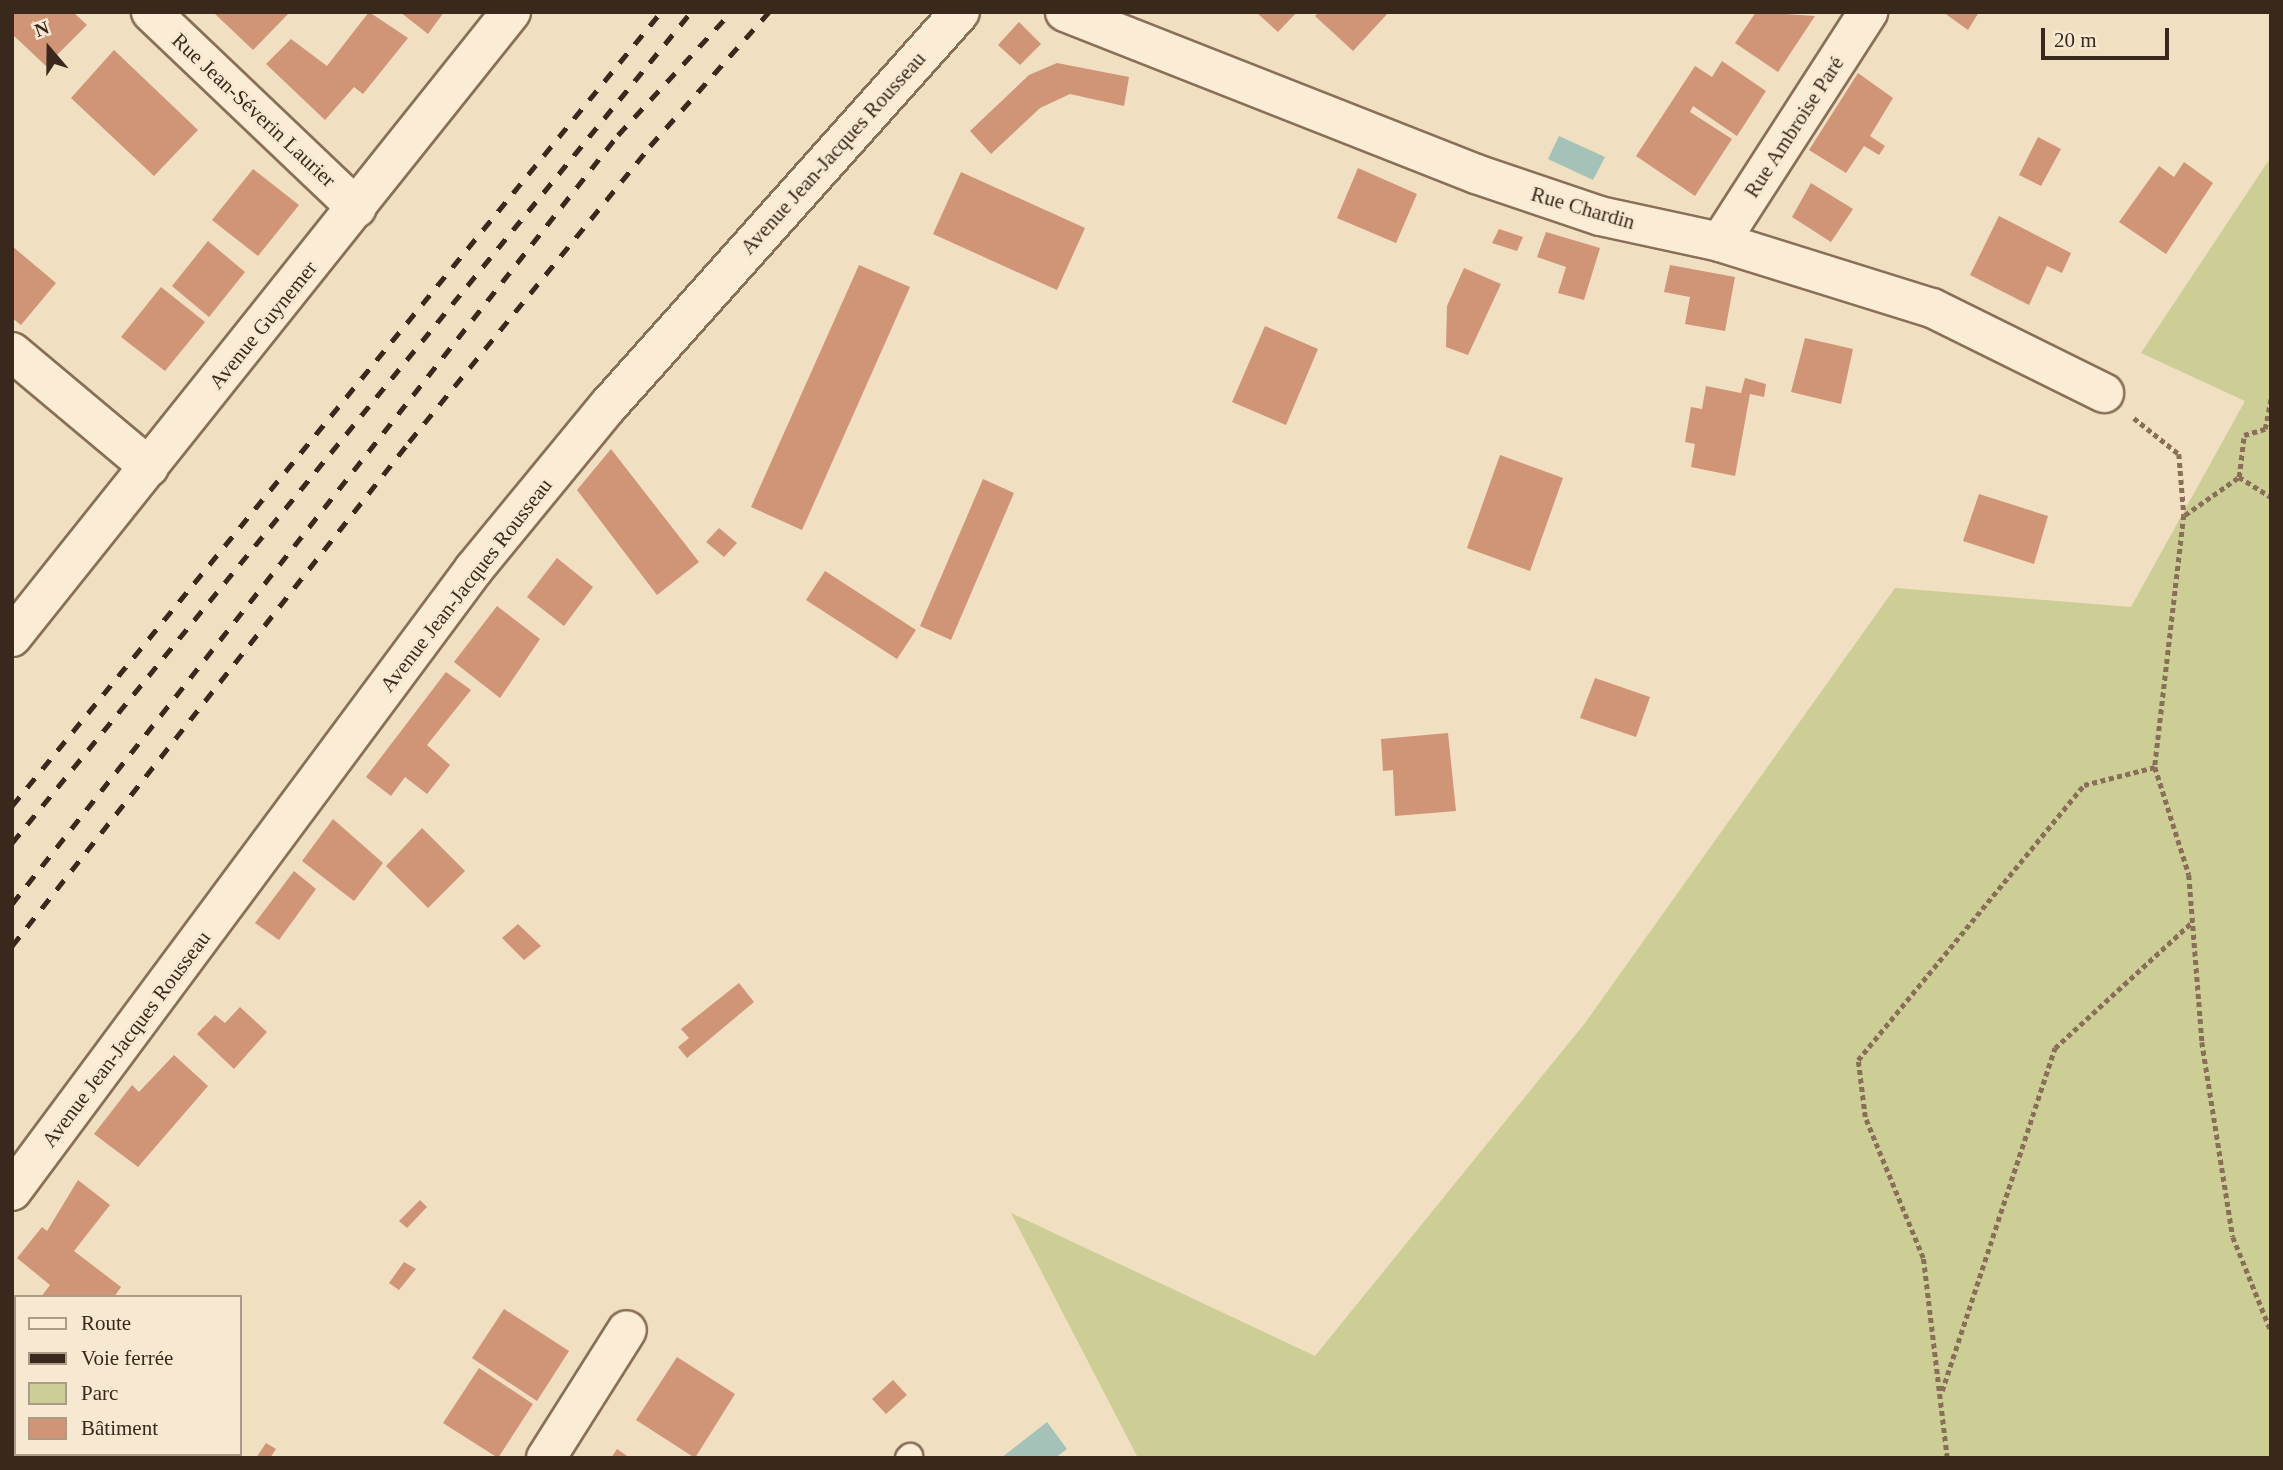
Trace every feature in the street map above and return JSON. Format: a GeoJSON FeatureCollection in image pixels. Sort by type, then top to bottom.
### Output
{"type":"FeatureCollection","features":[{"type":"Feature","properties":{"kind":"main road","name":"Rue Jean-Séverin Laurier"},"geometry":{"type":"LineString","coordinates":[[151,12],[357,208]]}},
{"type":"Feature","properties":{"kind":"main road","name":"Avenue Guynemer"},"geometry":{"type":"LineString","coordinates":[[12,637],[511,12]]}},
{"type":"Feature","properties":{"kind":"main road","name":"Avenue Jean-Jacques Rousseau"},"geometry":{"type":"LineString","coordinates":[[12,1191],[474,569],[608,406],[960,12]]}},
{"type":"Feature","properties":{"kind":"main road","name":"Rue Chardin"},"geometry":{"type":"LineString","coordinates":[[1065,12],[1488,178],[1601,216],[1720,242],[1932,309],[2104,393]]}},
{"type":"Feature","properties":{"kind":"main road","name":"Rue Ambroise Paré"},"geometry":{"type":"LineString","coordinates":[[1720,242],[1868,12]]}},
{"type":"Feature","properties":{"kind":"main road"},"geometry":{"type":"LineString","coordinates":[[12,352],[149,467]]}},
{"type":"Feature","properties":{"kind":"main road"},"geometry":{"type":"LineString","coordinates":[[545,1458],[626,1330]]}},
{"type":"Feature","properties":{"kind":"path"},"geometry":{"type":"LineString","coordinates":[[2104,393],[2179,454],[2184,515],[2155,767],[2189,875],[2202,1042],[2233,1237],[2271,1331]]}},
{"type":"Feature","properties":{"kind":"path"},"geometry":{"type":"LineString","coordinates":[[2184,515],[2239,477],[2244,435],[2265,429],[2271,397]]}},
{"type":"Feature","properties":{"kind":"path"},"geometry":{"type":"LineString","coordinates":[[2239,477],[2271,497]]}},
{"type":"Feature","properties":{"kind":"path"},"geometry":{"type":"LineString","coordinates":[[1947,1458],[1942,1392],[1923,1258],[1866,1116],[1858,1060],[2084,785],[2155,767]]}},
{"type":"Feature","properties":{"kind":"path"},"geometry":{"type":"LineString","coordinates":[[1942,1392],[2055,1048],[2193,922]]}},
{"type":"Feature","properties":{"kind":"green space"},"geometry":{"type":"Polygon","coordinates":[[[2271,157],[2271,1458],[1138,1458],[1011,1213],[1315,1356],[1585,1023],[1895,588],[2131,607],[2245,401],[2141,353],[2271,157]]]}},
{"type":"Feature","properties":{"kind":"water"},"geometry":{"type":"Polygon","coordinates":[[[1559,136],[1605,157],[1593,180],[1548,159],[1559,136]]]}},
{"type":"Feature","properties":{"kind":"water"},"geometry":{"type":"Polygon","coordinates":[[[1047,1422],[1067,1449],[1055,1458],[1001,1458],[1047,1422]]]}},
{"type":"Feature","properties":{"kind":"building"},"geometry":{"type":"Polygon","coordinates":[[[12,12],[73,12],[87,25],[46,66],[12,34],[12,12]]]}},
{"type":"Feature","properties":{"kind":"building"},"geometry":{"type":"Polygon","coordinates":[[[213,12],[290,12],[253,50],[213,12]]]}},
{"type":"Feature","properties":{"kind":"building"},"geometry":{"type":"Polygon","coordinates":[[[369,12],[408,38],[363,94],[354,87],[325,120],[266,64],[291,39],[327,66],[369,12]]]}},
{"type":"Feature","properties":{"kind":"building"},"geometry":{"type":"Polygon","coordinates":[[[400,12],[444,12],[428,34],[400,12]]]}},
{"type":"Feature","properties":{"kind":"building"},"geometry":{"type":"Polygon","coordinates":[[[1256,12],[1297,12],[1278,32],[1256,12]]]}},
{"type":"Feature","properties":{"kind":"building"},"geometry":{"type":"Polygon","coordinates":[[[1319,12],[1389,12],[1353,51],[1315,16],[1319,12]]]}},
{"type":"Feature","properties":{"kind":"building"},"geometry":{"type":"Polygon","coordinates":[[[1756,12],[1815,16],[1778,72],[1735,43],[1756,12]]]}},
{"type":"Feature","properties":{"kind":"building"},"geometry":{"type":"Polygon","coordinates":[[[1943,12],[1979,12],[1968,30],[1943,12]]]}},
{"type":"Feature","properties":{"kind":"building"},"geometry":{"type":"Polygon","coordinates":[[[1019,22],[1041,44],[1020,65],[998,45],[1019,22]]]}},
{"type":"Feature","properties":{"kind":"building"},"geometry":{"type":"Polygon","coordinates":[[[114,50],[198,130],[154,176],[71,98],[114,50]]]}},
{"type":"Feature","properties":{"kind":"building"},"geometry":{"type":"Polygon","coordinates":[[[1722,61],[1766,91],[1737,136],[1693,106],[1690,112],[1732,139],[1695,196],[1636,156],[1695,66],[1712,77],[1722,61]]]}},
{"type":"Feature","properties":{"kind":"building"},"geometry":{"type":"Polygon","coordinates":[[[1057,63],[1129,77],[1124,106],[1070,94],[1040,108],[991,154],[970,131],[1029,75],[1057,63]]]}},
{"type":"Feature","properties":{"kind":"building"},"geometry":{"type":"Polygon","coordinates":[[[1858,73],[1893,98],[1870,136],[1885,146],[1879,155],[1864,146],[1846,173],[1809,150],[1858,73]]]}},
{"type":"Feature","properties":{"kind":"building"},"geometry":{"type":"Polygon","coordinates":[[[2038,137],[2061,149],[2041,186],[2019,175],[2038,137]]]}},
{"type":"Feature","properties":{"kind":"building"},"geometry":{"type":"Polygon","coordinates":[[[2184,162],[2213,183],[2166,254],[2119,222],[2159,166],[2174,177],[2184,162]]]}},
{"type":"Feature","properties":{"kind":"building"},"geometry":{"type":"Polygon","coordinates":[[[1358,168],[1417,194],[1396,243],[1337,218],[1358,168]]]}},
{"type":"Feature","properties":{"kind":"building"},"geometry":{"type":"Polygon","coordinates":[[[253,169],[299,205],[258,256],[212,220],[253,169]]]}},
{"type":"Feature","properties":{"kind":"building"},"geometry":{"type":"Polygon","coordinates":[[[961,172],[1085,228],[1057,290],[933,234],[961,172]]]}},
{"type":"Feature","properties":{"kind":"building"},"geometry":{"type":"Polygon","coordinates":[[[1811,183],[1853,209],[1831,242],[1792,217],[1811,183]]]}},
{"type":"Feature","properties":{"kind":"building"},"geometry":{"type":"Polygon","coordinates":[[[1999,216],[2071,253],[2062,273],[2047,266],[2029,305],[1970,275],[1999,216]]]}},
{"type":"Feature","properties":{"kind":"building"},"geometry":{"type":"Polygon","coordinates":[[[1499,229],[1523,237],[1517,251],[1492,243],[1499,229]]]}},
{"type":"Feature","properties":{"kind":"building"},"geometry":{"type":"Polygon","coordinates":[[[1546,232],[1600,248],[1584,300],[1558,293],[1566,267],[1537,257],[1546,232]]]}},
{"type":"Feature","properties":{"kind":"building"},"geometry":{"type":"Polygon","coordinates":[[[208,241],[245,272],[209,317],[172,286],[208,241]]]}},
{"type":"Feature","properties":{"kind":"building"},"geometry":{"type":"Polygon","coordinates":[[[12,246],[56,283],[21,325],[12,318],[12,246]]]}},
{"type":"Feature","properties":{"kind":"building"},"geometry":{"type":"Polygon","coordinates":[[[859,265],[910,287],[802,530],[751,507],[859,265]]]}},
{"type":"Feature","properties":{"kind":"building"},"geometry":{"type":"Polygon","coordinates":[[[1670,265],[1735,277],[1725,331],[1685,324],[1690,297],[1664,292],[1670,265]]]}},
{"type":"Feature","properties":{"kind":"building"},"geometry":{"type":"Polygon","coordinates":[[[1464,268],[1501,284],[1468,355],[1446,347],[1447,306],[1464,268]]]}},
{"type":"Feature","properties":{"kind":"building"},"geometry":{"type":"Polygon","coordinates":[[[161,287],[205,322],[165,371],[121,337],[161,287]]]}},
{"type":"Feature","properties":{"kind":"building"},"geometry":{"type":"Polygon","coordinates":[[[1265,326],[1318,349],[1286,425],[1232,402],[1265,326]]]}},
{"type":"Feature","properties":{"kind":"building"},"geometry":{"type":"Polygon","coordinates":[[[1805,338],[1853,349],[1841,404],[1791,392],[1805,338]]]}},
{"type":"Feature","properties":{"kind":"building"},"geometry":{"type":"Polygon","coordinates":[[[1745,378],[1766,384],[1764,397],[1750,394],[1735,476],[1691,467],[1695,444],[1685,442],[1691,407],[1702,409],[1706,386],[1741,393],[1745,378]]]}},
{"type":"Feature","properties":{"kind":"building"},"geometry":{"type":"Polygon","coordinates":[[[611,449],[699,562],[657,595],[577,490],[611,449]]]}},
{"type":"Feature","properties":{"kind":"building"},"geometry":{"type":"Polygon","coordinates":[[[1500,455],[1563,478],[1530,571],[1467,548],[1500,455]]]}},
{"type":"Feature","properties":{"kind":"building"},"geometry":{"type":"Polygon","coordinates":[[[983,479],[1014,493],[951,640],[920,626],[983,479]]]}},
{"type":"Feature","properties":{"kind":"building"},"geometry":{"type":"Polygon","coordinates":[[[1979,494],[2048,516],[2034,564],[1963,541],[1979,494]]]}},
{"type":"Feature","properties":{"kind":"building"},"geometry":{"type":"Polygon","coordinates":[[[719,528],[737,543],[724,557],[706,542],[719,528]]]}},
{"type":"Feature","properties":{"kind":"building"},"geometry":{"type":"Polygon","coordinates":[[[557,558],[593,587],[564,626],[527,597],[557,558]]]}},
{"type":"Feature","properties":{"kind":"building"},"geometry":{"type":"Polygon","coordinates":[[[825,571],[916,630],[897,659],[806,600],[825,571]]]}},
{"type":"Feature","properties":{"kind":"building"},"geometry":{"type":"Polygon","coordinates":[[[497,606],[540,639],[500,698],[454,662],[497,606]]]}},
{"type":"Feature","properties":{"kind":"building"},"geometry":{"type":"Polygon","coordinates":[[[446,672],[471,690],[427,745],[450,765],[427,794],[405,777],[391,796],[366,777],[446,672]]]}},
{"type":"Feature","properties":{"kind":"building"},"geometry":{"type":"Polygon","coordinates":[[[1595,678],[1650,697],[1636,737],[1580,718],[1595,678]]]}},
{"type":"Feature","properties":{"kind":"building"},"geometry":{"type":"Polygon","coordinates":[[[1448,733],[1456,811],[1395,816],[1393,770],[1383,771],[1381,739],[1448,733]]]}},
{"type":"Feature","properties":{"kind":"building"},"geometry":{"type":"Polygon","coordinates":[[[333,819],[383,863],[354,901],[302,861],[333,819]]]}},
{"type":"Feature","properties":{"kind":"building"},"geometry":{"type":"Polygon","coordinates":[[[422,828],[465,871],[428,908],[386,866],[422,828]]]}},
{"type":"Feature","properties":{"kind":"building"},"geometry":{"type":"Polygon","coordinates":[[[294,871],[316,889],[279,940],[255,923],[294,871]]]}},
{"type":"Feature","properties":{"kind":"building"},"geometry":{"type":"Polygon","coordinates":[[[518,924],[541,946],[524,960],[502,938],[518,924]]]}},
{"type":"Feature","properties":{"kind":"building"},"geometry":{"type":"Polygon","coordinates":[[[739,983],[754,1002],[687,1058],[678,1047],[689,1038],[681,1029],[739,983]]]}},
{"type":"Feature","properties":{"kind":"building"},"geometry":{"type":"Polygon","coordinates":[[[240,1007],[267,1032],[234,1069],[197,1034],[215,1015],[225,1023],[240,1007]]]}},
{"type":"Feature","properties":{"kind":"building"},"geometry":{"type":"Polygon","coordinates":[[[174,1055],[208,1086],[138,1167],[94,1134],[132,1085],[139,1092],[174,1055]]]}},
{"type":"Feature","properties":{"kind":"building"},"geometry":{"type":"Polygon","coordinates":[[[78,1180],[110,1205],[74,1251],[121,1287],[115,1295],[42,1295],[50,1285],[17,1258],[42,1227],[47,1231],[78,1180]]]}},
{"type":"Feature","properties":{"kind":"building"},"geometry":{"type":"Polygon","coordinates":[[[420,1200],[427,1207],[407,1228],[399,1221],[420,1200]]]}},
{"type":"Feature","properties":{"kind":"building"},"geometry":{"type":"Polygon","coordinates":[[[404,1262],[416,1269],[399,1290],[389,1283],[404,1262]]]}},
{"type":"Feature","properties":{"kind":"building"},"geometry":{"type":"Polygon","coordinates":[[[504,1309],[569,1351],[537,1401],[472,1358],[504,1309]]]}},
{"type":"Feature","properties":{"kind":"building"},"geometry":{"type":"Polygon","coordinates":[[[12,1312],[14,1351],[12,1350],[12,1312]]]}},
{"type":"Feature","properties":{"kind":"building"},"geometry":{"type":"Polygon","coordinates":[[[677,1357],[735,1394],[695,1458],[636,1420],[677,1357]]]}},
{"type":"Feature","properties":{"kind":"building"},"geometry":{"type":"Polygon","coordinates":[[[479,1368],[533,1404],[498,1458],[443,1423],[479,1368]]]}},
{"type":"Feature","properties":{"kind":"building"},"geometry":{"type":"Polygon","coordinates":[[[893,1380],[907,1395],[886,1414],[872,1399],[893,1380]]]}},
{"type":"Feature","properties":{"kind":"building"},"geometry":{"type":"Polygon","coordinates":[[[266,1443],[276,1449],[270,1458],[256,1458],[266,1443]]]}},
{"type":"Feature","properties":{"kind":"building"},"geometry":{"type":"Polygon","coordinates":[[[617,1449],[630,1458],[611,1458],[617,1449]]]}},
{"type":"Feature","properties":{"kind":"railway"},"geometry":{"type":"LineString","coordinates":[[12,806],[661,12]]}},
{"type":"Feature","properties":{"kind":"railway"},"geometry":{"type":"LineString","coordinates":[[12,843],[691,12]]}},
{"type":"Feature","properties":{"kind":"railway"},"geometry":{"type":"LineString","coordinates":[[12,904],[618,135],[731,12]]}},
{"type":"Feature","properties":{"kind":"railway"},"geometry":{"type":"LineString","coordinates":[[12,946],[409,442],[650,146],[769,12]]}}]}
